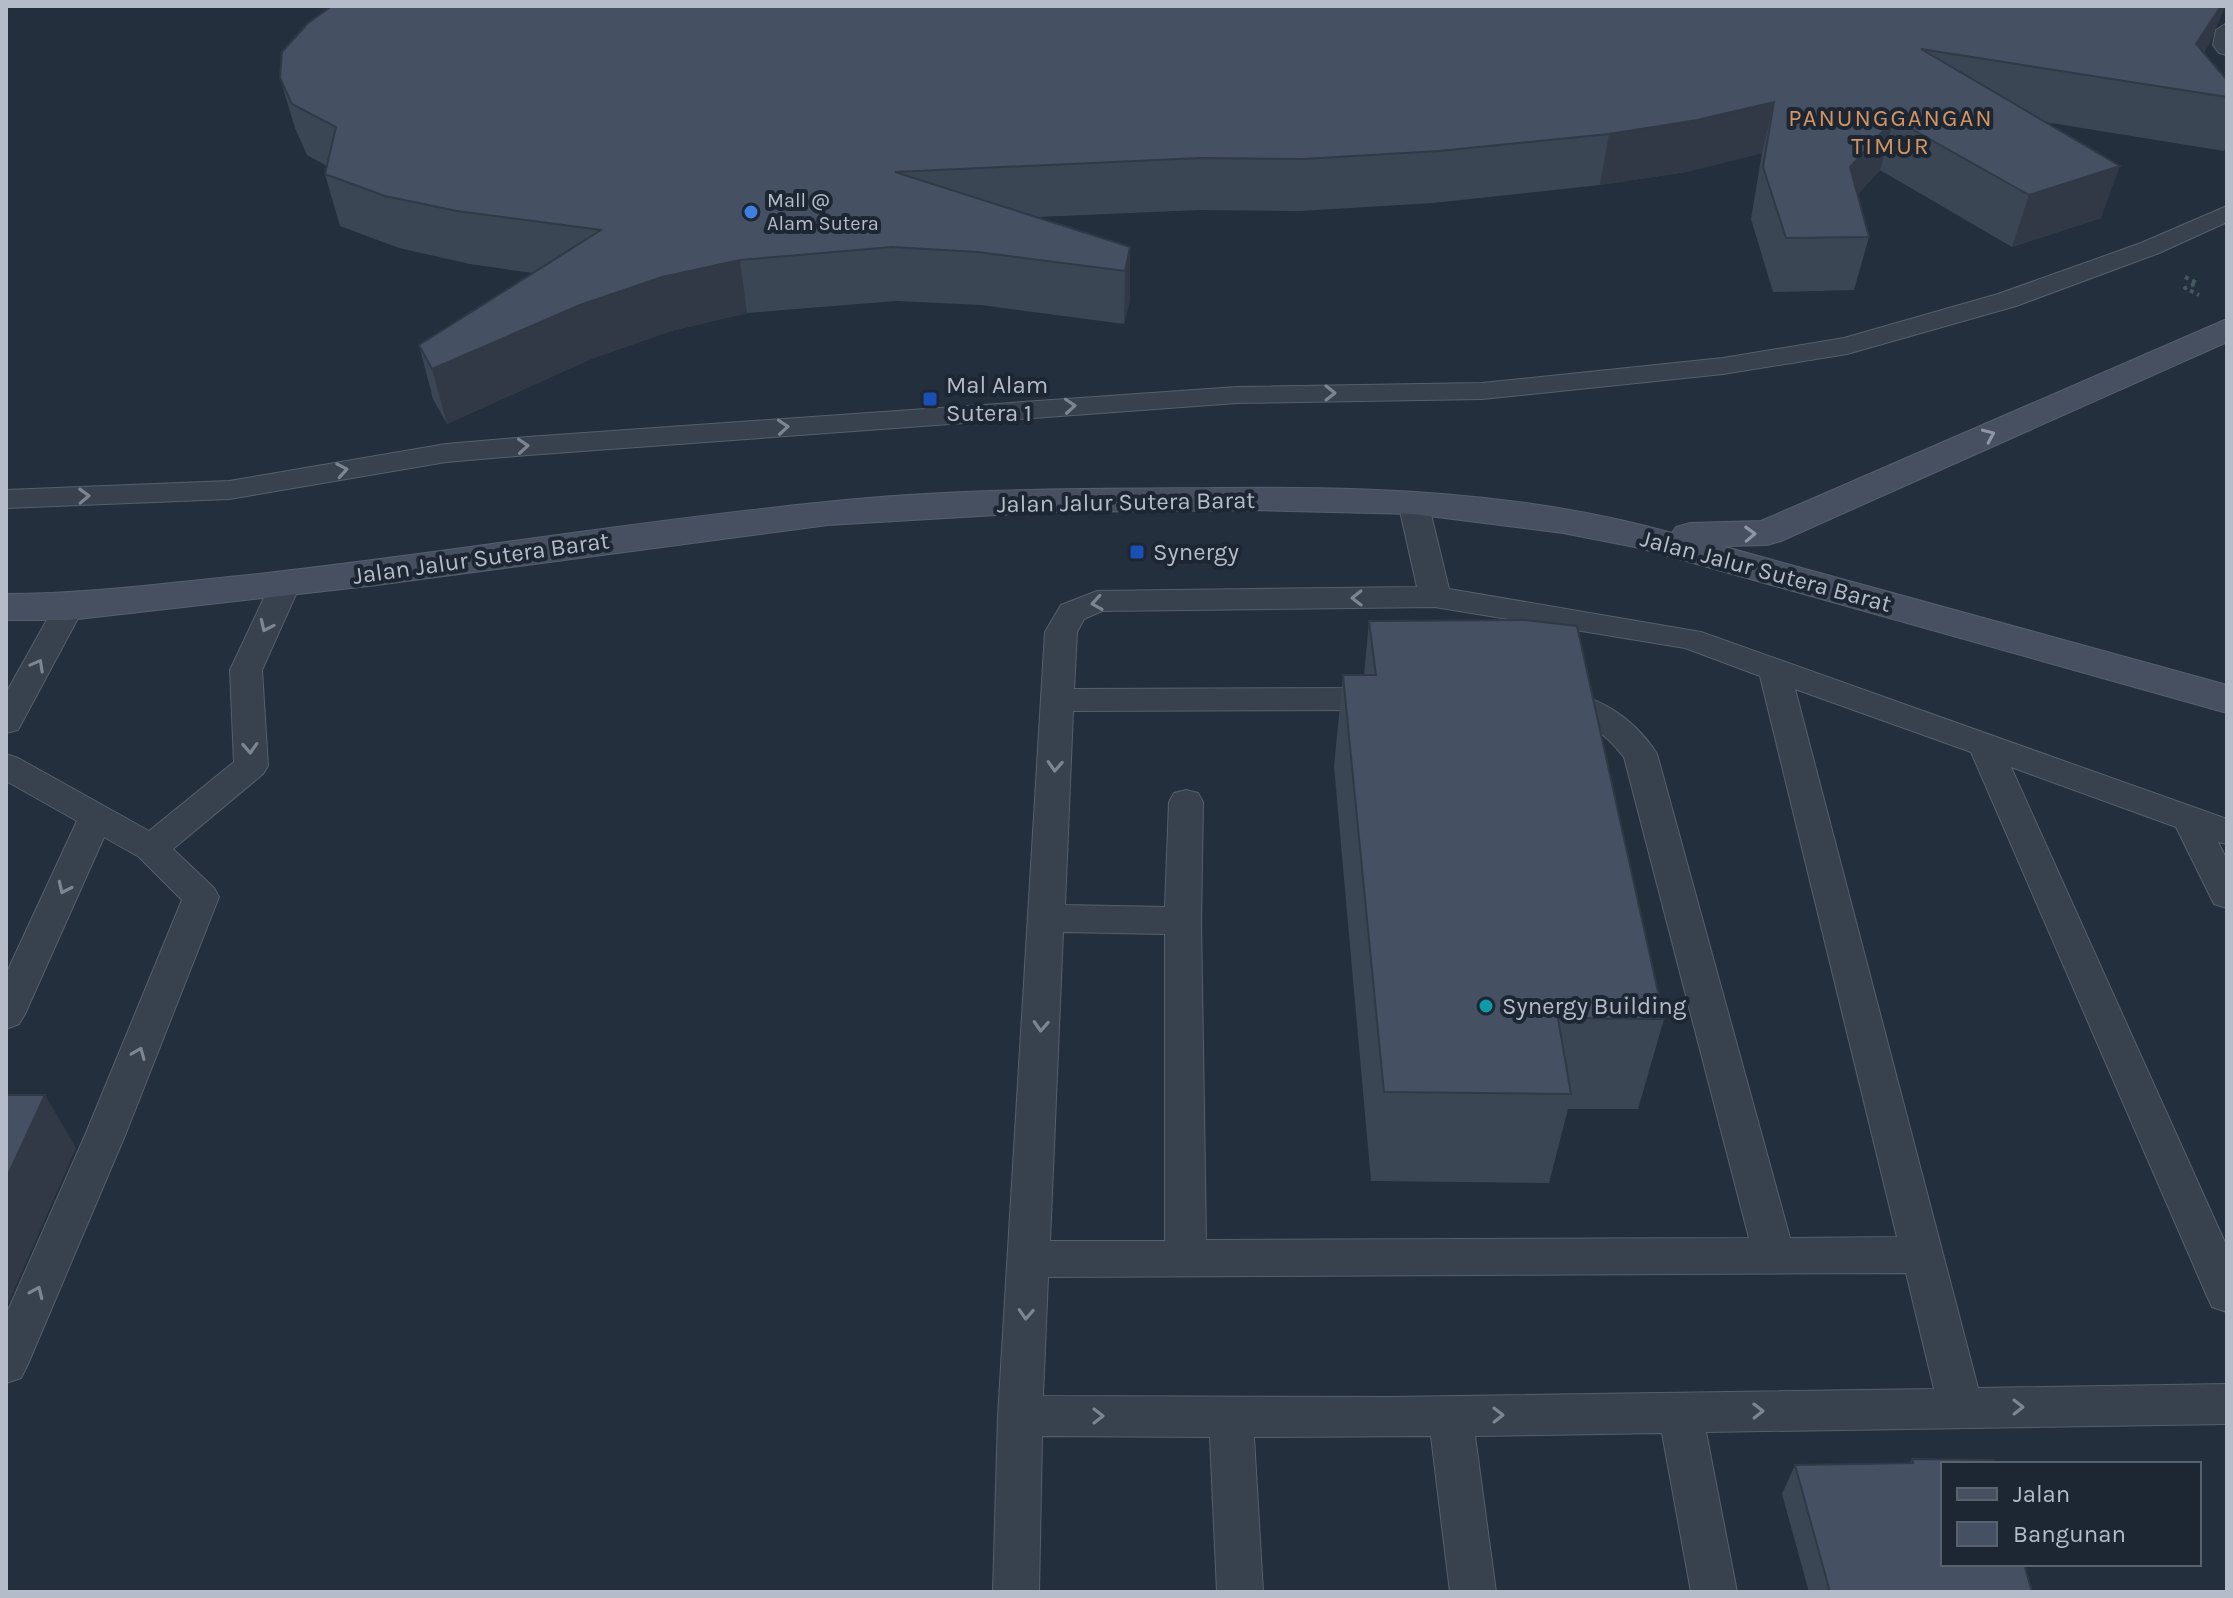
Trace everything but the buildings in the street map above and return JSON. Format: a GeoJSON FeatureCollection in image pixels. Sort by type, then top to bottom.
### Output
{"type":"FeatureCollection","features":[{"type":"Feature","properties":{"kind":"street"},"geometry":{"type":"LineString","coordinates":[[1644,537],[1767,533],[2227,329]]}},
{"type":"Feature","properties":{"kind":"street","name":"Jalan Jalur Sutera Barat"},"geometry":{"type":"LineString","coordinates":[[9,612],[286,583],[828,513],[1048,501],[1254,499],[1413,502],[1563,521],[1644,537],[2227,699]]}},
{"type":"Feature","properties":{"kind":"lane"},"geometry":{"type":"LineString","coordinates":[[2227,30],[2224,45],[2227,48]]}},
{"type":"Feature","properties":{"kind":"lane"},"geometry":{"type":"LineString","coordinates":[[6,499],[229,490],[446,453],[514,447],[1237,395],[1482,391],[1723,366],[1847,346],[2007,300],[2137,253],[2227,213]]}},
{"type":"Feature","properties":{"kind":"lane"},"geometry":{"type":"LineString","coordinates":[[1413,502],[1435,597]]}},
{"type":"Feature","properties":{"kind":"lane"},"geometry":{"type":"LineString","coordinates":[[151,848],[251,766],[246,670],[286,583]]}},
{"type":"Feature","properties":{"kind":"lane"},"geometry":{"type":"LineString","coordinates":[[1016,1592],[1020,1416],[1061,632],[1072,612],[1097,601],[1435,597],[1690,639],[2227,832]]}},
{"type":"Feature","properties":{"kind":"lane"},"geometry":{"type":"LineString","coordinates":[[6,722],[69,607]]}},
{"type":"Feature","properties":{"kind":"lane"},"geometry":{"type":"LineString","coordinates":[[1774,668],[1961,1408]]}},
{"type":"Feature","properties":{"kind":"lane"},"geometry":{"type":"LineString","coordinates":[[1059,700],[1416,699]]}},
{"type":"Feature","properties":{"kind":"lane"},"geometry":{"type":"LineString","coordinates":[[1521,700],[1594,712],[1616,724],[1640,754],[1774,1256]]}},
{"type":"Feature","properties":{"kind":"lane"},"geometry":{"type":"LineString","coordinates":[[1984,744],[2227,1294]]}},
{"type":"Feature","properties":{"kind":"lane"},"geometry":{"type":"LineString","coordinates":[[6,766],[151,848],[201,897],[106,1133],[6,1364]]}},
{"type":"Feature","properties":{"kind":"lane"},"geometry":{"type":"LineString","coordinates":[[1186,802],[1183,921],[1186,1258]]}},
{"type":"Feature","properties":{"kind":"lane"},"geometry":{"type":"LineString","coordinates":[[6,1014],[96,817]]}},
{"type":"Feature","properties":{"kind":"lane"},"geometry":{"type":"LineString","coordinates":[[2189,819],[2227,895]]}},
{"type":"Feature","properties":{"kind":"lane"},"geometry":{"type":"LineString","coordinates":[[1047,918],[1183,921]]}},
{"type":"Feature","properties":{"kind":"lane"},"geometry":{"type":"LineString","coordinates":[[1029,1259],[1923,1255]]}},
{"type":"Feature","properties":{"kind":"lane"},"geometry":{"type":"LineString","coordinates":[[1020,1416],[1450,1416],[2227,1404]]}},
{"type":"Feature","properties":{"kind":"lane"},"geometry":{"type":"LineString","coordinates":[[1680,1412],[1714,1592]]}},
{"type":"Feature","properties":{"kind":"lane"},"geometry":{"type":"LineString","coordinates":[[1450,1416],[1473,1592]]}},
{"type":"Feature","properties":{"kind":"lane"},"geometry":{"type":"LineString","coordinates":[[1231,1417],[1240,1592]]}},
{"type":"Feature","properties":{"kind":"path"},"geometry":{"type":"LineString","coordinates":[[2137,253],[2197,283],[2185,288],[2204,297]]}},
{"type":"Feature","properties":{"kind":"place","name":"Mall @ Alam Sutera"},"geometry":{"type":"Point","coordinates":[751,212]}},
{"type":"Feature","properties":{"kind":"place","name":"Mal Alam Sutera 1"},"geometry":{"type":"Point","coordinates":[930,399]}},
{"type":"Feature","properties":{"kind":"place","name":"Synergy"},"geometry":{"type":"Point","coordinates":[1137,552]}},
{"type":"Feature","properties":{"kind":"place","name":"Synergy Building"},"geometry":{"type":"Point","coordinates":[1486,1006]}},
{"type":"Feature","properties":{"kind":"district","name":"PANUNGGANGAN TIMUR"},"geometry":{"type":"Point","coordinates":[1891,132]}}]}
